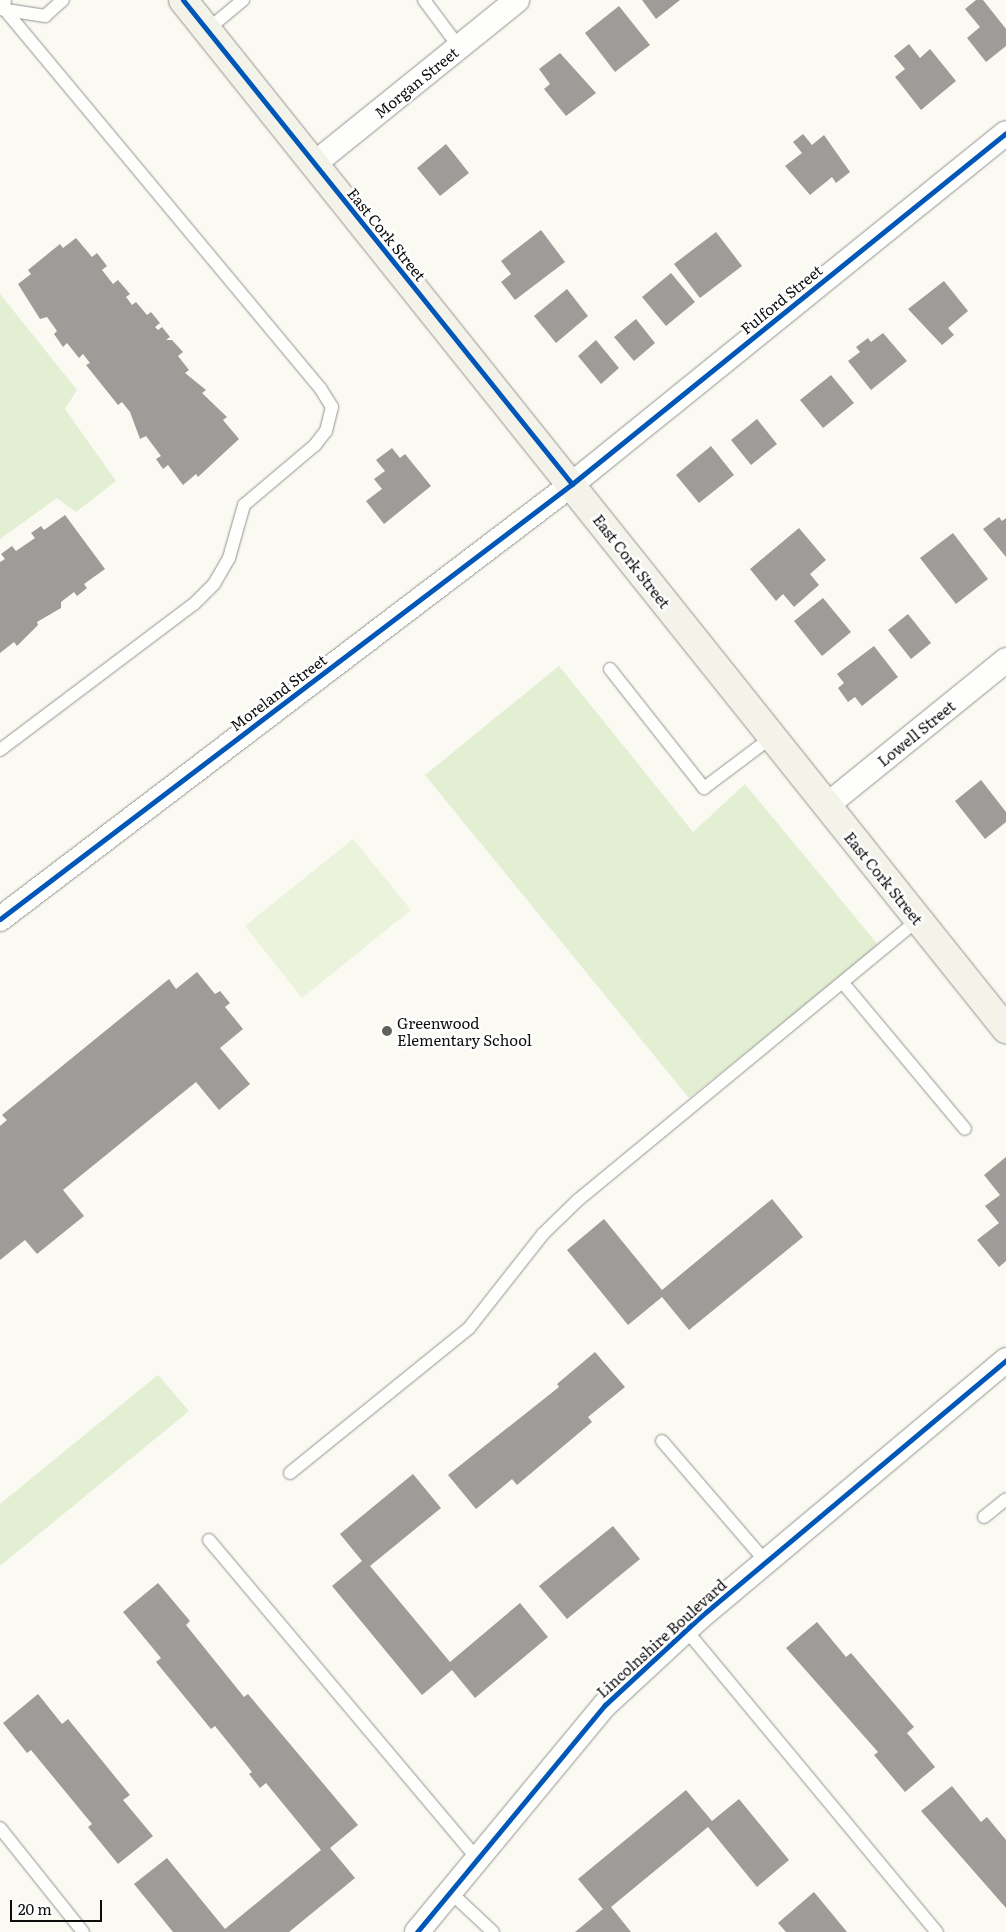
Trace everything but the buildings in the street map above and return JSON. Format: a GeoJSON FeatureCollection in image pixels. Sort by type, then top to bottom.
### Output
{"type":"FeatureCollection","features":[{"type":"Feature","properties":{"kind":"street","name":"East Cork Street"},"geometry":{"type":"LineString","coordinates":[[183,0],[1006,1029]]}},
{"type":"Feature","properties":{"kind":"street","name":"Morgan Street"},"geometry":{"type":"LineString","coordinates":[[314,164],[517,0]]}},
{"type":"Feature","properties":{"kind":"street","name":"Fulford Street"},"geometry":{"type":"LineString","coordinates":[[572,484],[1006,132]]}},
{"type":"Feature","properties":{"kind":"street","name":"Moreland Street"},"geometry":{"type":"LineString","coordinates":[[0,919],[572,484]]}},
{"type":"Feature","properties":{"kind":"street","name":"Lowell Street"},"geometry":{"type":"LineString","coordinates":[[826,806],[1006,660]]}},
{"type":"Feature","properties":{"kind":"street","name":"Lincolnshire Boulevard"},"geometry":{"type":"LineString","coordinates":[[417,1932],[476,1858],[605,1705],[686,1630],[1006,1360]]}},
{"type":"Feature","properties":{"kind":"lane"},"geometry":{"type":"LineString","coordinates":[[3,6],[45,16],[63,0]]}},
{"type":"Feature","properties":{"kind":"lane"},"geometry":{"type":"LineString","coordinates":[[207,30],[243,0]]}},
{"type":"Feature","properties":{"kind":"lane"},"geometry":{"type":"LineString","coordinates":[[424,0],[459,46]]}},
{"type":"Feature","properties":{"kind":"lane"},"geometry":{"type":"LineString","coordinates":[[0,750],[194,604],[214,584],[229,558],[244,505],[315,445],[326,431],[332,407],[320,388],[3,6]]}},
{"type":"Feature","properties":{"kind":"lane"},"geometry":{"type":"LineString","coordinates":[[610,669],[704,788],[772,737]]}},
{"type":"Feature","properties":{"kind":"lane"},"geometry":{"type":"LineString","coordinates":[[290,1473],[469,1328],[543,1234],[578,1200],[843,984],[918,920]]}},
{"type":"Feature","properties":{"kind":"lane"},"geometry":{"type":"LineString","coordinates":[[843,984],[965,1129]]}},
{"type":"Feature","properties":{"kind":"lane"},"geometry":{"type":"LineString","coordinates":[[662,1441],[766,1562]]}},
{"type":"Feature","properties":{"kind":"lane"},"geometry":{"type":"LineString","coordinates":[[984,1517],[1006,1499]]}},
{"type":"Feature","properties":{"kind":"lane"},"geometry":{"type":"LineString","coordinates":[[208,1540],[476,1858]]}},
{"type":"Feature","properties":{"kind":"lane"},"geometry":{"type":"LineString","coordinates":[[686,1630],[937,1932]]}},
{"type":"Feature","properties":{"kind":"lane"},"geometry":{"type":"LineString","coordinates":[[0,1828],[83,1932]]}},
{"type":"Feature","properties":{"kind":"lane"},"geometry":{"type":"LineString","coordinates":[[449,1891],[493,1932]]}},
{"type":"Feature","properties":{"kind":"green space"},"geometry":{"type":"Polygon","coordinates":[[[0,294],[77,390],[65,409],[116,481],[76,512],[57,498],[0,539],[0,294]]]}},
{"type":"Feature","properties":{"kind":"green space"},"geometry":{"type":"Polygon","coordinates":[[[559,666],[693,832],[745,784],[879,946],[689,1098],[425,775],[559,666]]]}},
{"type":"Feature","properties":{"kind":"green space"},"geometry":{"type":"Polygon","coordinates":[[[353,839],[411,910],[302,998],[245,926],[353,839]]]}},
{"type":"Feature","properties":{"kind":"green space"},"geometry":{"type":"Polygon","coordinates":[[[158,1375],[189,1411],[0,1566],[0,1504],[158,1375]]]}},
{"type":"Feature","properties":{"kind":"cycle path"},"geometry":{"type":"LineString","coordinates":[[183,0],[572,484]]}},
{"type":"Feature","properties":{"kind":"cycle path"},"geometry":{"type":"LineString","coordinates":[[0,919],[572,484],[1006,133]]}},
{"type":"Feature","properties":{"kind":"cycle path"},"geometry":{"type":"LineString","coordinates":[[417,1932],[605,1705],[700,1617],[1006,1360]]}},
{"type":"Feature","properties":{"kind":"place","name":"Greenwood Elementary School"},"geometry":{"type":"Point","coordinates":[387,1031]}}]}
